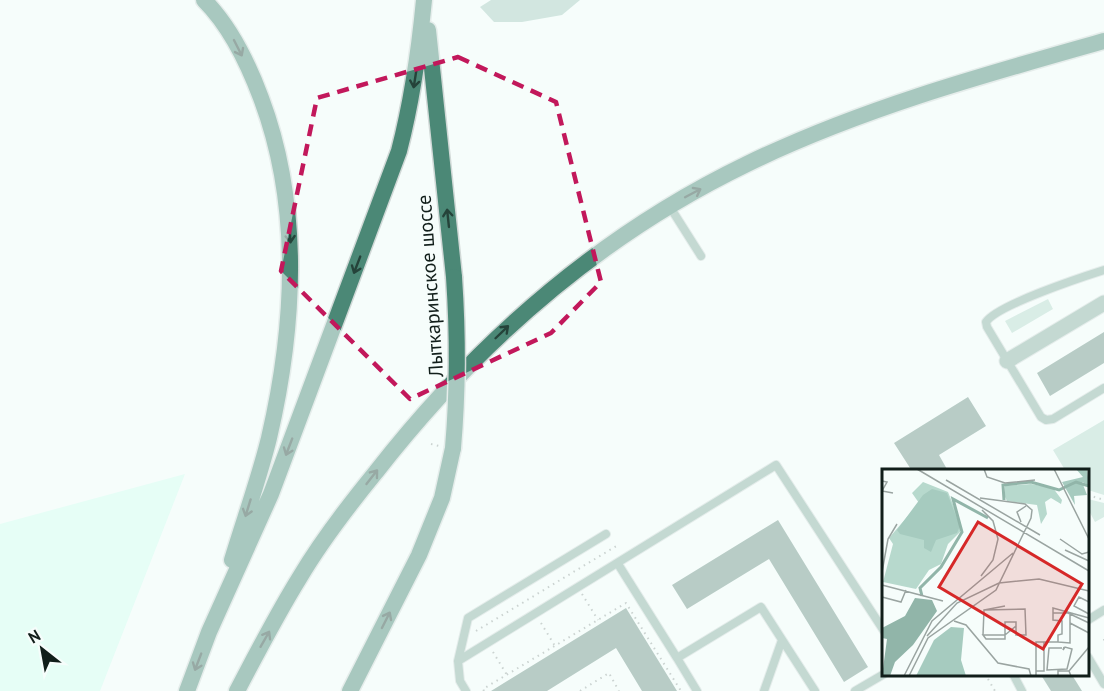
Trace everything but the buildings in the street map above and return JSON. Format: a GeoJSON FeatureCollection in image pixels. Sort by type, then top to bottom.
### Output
{"type":"FeatureCollection","features":[{"type":"Feature","properties":{"kind":"main road","name":"Лыткаринское шоссе"},"geometry":{"type":"LineString","coordinates":[[187,691],[209,632],[268,440],[279,392],[290,302],[290,231],[282,168],[270,120],[235,40],[204,0]]}},
{"type":"Feature","properties":{"kind":"main road","name":"Лыткаринское шоссе"},"geometry":{"type":"LineString","coordinates":[[209,632],[271,494],[399,151],[416,75],[424,0]]}},
{"type":"Feature","properties":{"kind":"main road","name":"Лыткаринское шоссе"},"geometry":{"type":"LineString","coordinates":[[350,691],[419,555],[442,498],[453,448],[458,392],[458,334],[424,0]]}},
{"type":"Feature","properties":{"kind":"main road"},"geometry":{"type":"LineString","coordinates":[[237,691],[301,576],[337,523],[402,438],[453,380],[519,317],[572,273],[670,205],[746,164],[831,127],[973,78],[1104,41]]}},
{"type":"Feature","properties":{"kind":"street"},"geometry":{"type":"LineString","coordinates":[[1007,361],[1104,303]]}},
{"type":"Feature","properties":{"kind":"street"},"geometry":{"type":"LineString","coordinates":[[360,691],[373,647]]}},
{"type":"Feature","properties":{"kind":"lane"},"geometry":{"type":"LineString","coordinates":[[670,205],[700,256]]}},
{"type":"Feature","properties":{"kind":"lane"},"geometry":{"type":"LineString","coordinates":[[1104,270],[1001,309],[986,321],[987,327],[1007,361],[1041,417],[1046,420],[1053,419],[1104,388]]}},
{"type":"Feature","properties":{"kind":"lane"},"geometry":{"type":"LineString","coordinates":[[458,661],[776,465],[882,628]]}},
{"type":"Feature","properties":{"kind":"lane"},"geometry":{"type":"LineString","coordinates":[[466,691],[460,681],[458,661],[468,618],[606,534]]}},
{"type":"Feature","properties":{"kind":"lane"},"geometry":{"type":"LineString","coordinates":[[618,564],[697,691]]}},
{"type":"Feature","properties":{"kind":"lane"},"geometry":{"type":"LineString","coordinates":[[677,658],[761,606],[815,691]]}},
{"type":"Feature","properties":{"kind":"lane"},"geometry":{"type":"LineString","coordinates":[[1089,619],[1104,610]]}},
{"type":"Feature","properties":{"kind":"lane"},"geometry":{"type":"LineString","coordinates":[[764,691],[782,640]]}},
{"type":"Feature","properties":{"kind":"lane"},"geometry":{"type":"LineString","coordinates":[[1089,659],[1104,684]]}},
{"type":"Feature","properties":{"kind":"lane"},"geometry":{"type":"LineString","coordinates":[[855,691],[882,675]]}},
{"type":"Feature","properties":{"kind":"lane"},"geometry":{"type":"LineString","coordinates":[[1014,676],[1022,691]]}},
{"type":"Feature","properties":{"kind":"path"},"geometry":{"type":"LineString","coordinates":[[1089,495],[1104,500]]}},
{"type":"Feature","properties":{"kind":"path"},"geometry":{"type":"LineString","coordinates":[[463,638],[618,545]]}},
{"type":"Feature","properties":{"kind":"path"},"geometry":{"type":"LineString","coordinates":[[484,691],[483,689],[626,603],[681,691]]}},
{"type":"Feature","properties":{"kind":"path"},"geometry":{"type":"LineString","coordinates":[[580,691],[609,674],[619,691]]}},
{"type":"Feature","properties":{"kind":"path"},"geometry":{"type":"LineString","coordinates":[[988,679],[995,691]]}},
{"type":"Feature","properties":{"kind":"highlighted area"},"geometry":{"type":"Polygon","coordinates":[[[458,57],[556,102],[601,282],[551,333],[410,399],[281,271],[317,98],[458,57]]]}},
{"type":"Feature","properties":{"kind":"shaded area"},"geometry":{"type":"Polygon","coordinates":[[[491,0],[580,0],[562,15],[522,22],[494,22],[480,7],[491,0]]]}},
{"type":"Feature","properties":{"kind":"shaded area"},"geometry":{"type":"Polygon","coordinates":[[[1048,299],[1053,309],[1012,333],[1005,321],[1048,299]]]}},
{"type":"Feature","properties":{"kind":"shaded area"},"geometry":{"type":"Polygon","coordinates":[[[1104,420],[1104,495],[1089,490],[1089,469],[1064,469],[1053,450],[1104,420]]]}},
{"type":"Feature","properties":{"kind":"shaded area"},"geometry":{"type":"Polygon","coordinates":[[[185,474],[100,691],[0,691],[0,524],[185,474]]]}},
{"type":"Feature","properties":{"kind":"shaded area"},"geometry":{"type":"Polygon","coordinates":[[[1089,499],[1104,503],[1104,517],[1095,522],[1089,511],[1089,499]]]}}]}
